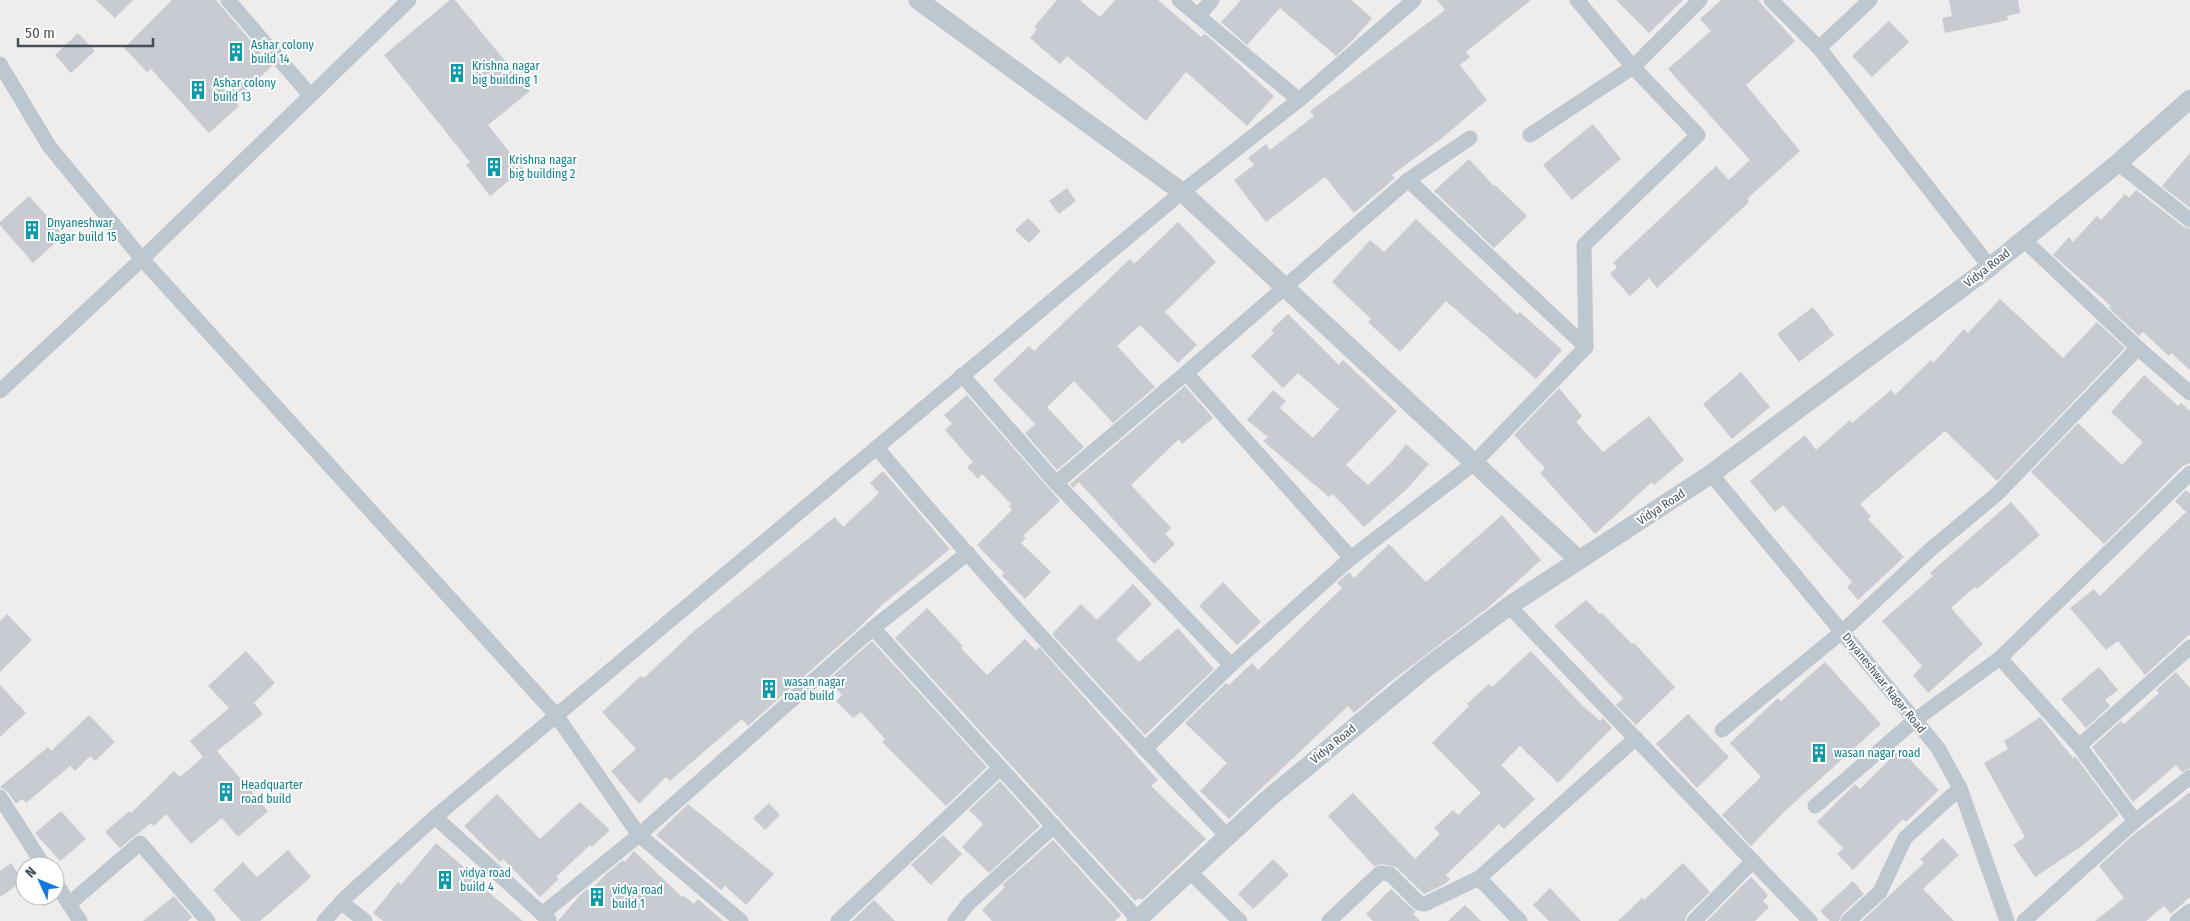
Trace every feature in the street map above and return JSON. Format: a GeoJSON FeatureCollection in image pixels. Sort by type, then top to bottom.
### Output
{"type":"FeatureCollection","features":[{"type":"Feature","properties":{"kind":"street"},"geometry":{"type":"LineString","coordinates":[[228,0],[310,95]]}},
{"type":"Feature","properties":{"kind":"street"},"geometry":{"type":"LineString","coordinates":[[0,391],[142,259],[408,0]]}},
{"type":"Feature","properties":{"kind":"street"},"geometry":{"type":"LineString","coordinates":[[918,0],[1182,192],[1472,464],[1579,560]]}},
{"type":"Feature","properties":{"kind":"street"},"geometry":{"type":"LineString","coordinates":[[1179,0],[1299,100]]}},
{"type":"Feature","properties":{"kind":"street"},"geometry":{"type":"LineString","coordinates":[[1198,16],[1212,0]]}},
{"type":"Feature","properties":{"kind":"street"},"geometry":{"type":"LineString","coordinates":[[324,921],[341,902],[435,817],[1182,192],[1299,100],[1414,0]]}},
{"type":"Feature","properties":{"kind":"street"},"geometry":{"type":"LineString","coordinates":[[1144,749],[1231,665],[1351,558],[1472,464],[1586,347],[1584,245],[1698,135],[1633,67],[1577,0]]}},
{"type":"Feature","properties":{"kind":"street"},"geometry":{"type":"LineString","coordinates":[[1530,135],[1633,67],[1700,0]]}},
{"type":"Feature","properties":{"kind":"street"},"geometry":{"type":"LineString","coordinates":[[1771,0],[1819,48],[1990,267]]}},
{"type":"Feature","properties":{"kind":"street"},"geometry":{"type":"LineString","coordinates":[[1819,48],[1870,0]]}},
{"type":"Feature","properties":{"kind":"street"},"geometry":{"type":"LineString","coordinates":[[0,64],[49,146],[142,259],[556,715],[639,835],[742,921]]}},
{"type":"Feature","properties":{"kind":"street","name":"Vidya Road"},"geometry":{"type":"LineString","coordinates":[[1137,920],[1226,836],[1304,768],[1418,674],[1509,606],[1711,474],[1990,267],[2118,163],[2190,99]]}},
{"type":"Feature","properties":{"kind":"street"},"geometry":{"type":"LineString","coordinates":[[1056,483],[1285,288],[1408,180],[1470,138]]}},
{"type":"Feature","properties":{"kind":"street"},"geometry":{"type":"LineString","coordinates":[[2118,163],[2190,220]]}},
{"type":"Feature","properties":{"kind":"street"},"geometry":{"type":"LineString","coordinates":[[1408,180],[1586,347]]}},
{"type":"Feature","properties":{"kind":"street"},"geometry":{"type":"LineString","coordinates":[[2024,240],[2138,348],[2190,393]]}},
{"type":"Feature","properties":{"kind":"street"},"geometry":{"type":"LineString","coordinates":[[1722,730],[1843,631],[1931,549],[1997,494],[2138,348]]}},
{"type":"Feature","properties":{"kind":"street"},"geometry":{"type":"LineString","coordinates":[[1186,373],[1351,558]]}},
{"type":"Feature","properties":{"kind":"street"},"geometry":{"type":"LineString","coordinates":[[962,375],[1056,483],[1231,665]]}},
{"type":"Feature","properties":{"kind":"street"},"geometry":{"type":"LineString","coordinates":[[877,448],[968,553],[1144,749],[1226,836]]}},
{"type":"Feature","properties":{"kind":"street"},"geometry":{"type":"LineString","coordinates":[[1815,806],[1915,720],[2000,658],[2190,473]]}},
{"type":"Feature","properties":{"kind":"street","name":"Dnyaneshwar Nagar Road"},"geometry":{"type":"LineString","coordinates":[[1711,474],[1938,748],[1960,788],[2007,921]]}},
{"type":"Feature","properties":{"kind":"street"},"geometry":{"type":"LineString","coordinates":[[435,817],[546,918],[873,628],[968,553]]}},
{"type":"Feature","properties":{"kind":"street"},"geometry":{"type":"LineString","coordinates":[[1509,606],[1810,921]]}},
{"type":"Feature","properties":{"kind":"street"},"geometry":{"type":"LineString","coordinates":[[873,628],[1137,920]]}},
{"type":"Feature","properties":{"kind":"street"},"geometry":{"type":"LineString","coordinates":[[2079,746],[2190,647]]}},
{"type":"Feature","properties":{"kind":"street"},"geometry":{"type":"LineString","coordinates":[[2000,658],[2079,746],[2136,820]]}},
{"type":"Feature","properties":{"kind":"street"},"geometry":{"type":"LineString","coordinates":[[1328,921],[1380,874],[1390,874],[1419,903],[1426,904],[1479,878],[1636,738]]}},
{"type":"Feature","properties":{"kind":"street"},"geometry":{"type":"LineString","coordinates":[[838,921],[1000,768]]}},
{"type":"Feature","properties":{"kind":"street"},"geometry":{"type":"LineString","coordinates":[[2024,921],[2136,820],[2190,777]]}},
{"type":"Feature","properties":{"kind":"street"},"geometry":{"type":"LineString","coordinates":[[1848,921],[1880,892],[1905,838],[1960,788]]}},
{"type":"Feature","properties":{"kind":"street"},"geometry":{"type":"LineString","coordinates":[[0,797],[38,856]]}},
{"type":"Feature","properties":{"kind":"street"},"geometry":{"type":"LineString","coordinates":[[955,921],[968,904],[1054,826]]}},
{"type":"Feature","properties":{"kind":"street"},"geometry":{"type":"LineString","coordinates":[[69,904],[140,843],[208,921]]}},
{"type":"Feature","properties":{"kind":"street"},"geometry":{"type":"LineString","coordinates":[[1694,921],[1753,861]]}},
{"type":"Feature","properties":{"kind":"street"},"geometry":{"type":"LineString","coordinates":[[1189,871],[1240,921]]}},
{"type":"Feature","properties":{"kind":"street"},"geometry":{"type":"LineString","coordinates":[[1479,878],[1520,921]]}},
{"type":"Feature","properties":{"kind":"street"},"geometry":{"type":"LineString","coordinates":[[65,898],[80,921]]}},
{"type":"Feature","properties":{"kind":"street"},"geometry":{"type":"LineString","coordinates":[[341,902],[365,921]]}},
{"type":"Feature","properties":{"kind":"street"},"geometry":{"type":"LineString","coordinates":[[2177,921],[2190,911]]}},
{"type":"Feature","properties":{"kind":"building"},"geometry":{"type":"Polygon","coordinates":[[[96,0],[133,0],[115,18],[96,0]]]}},
{"type":"Feature","properties":{"kind":"building"},"geometry":{"type":"Polygon","coordinates":[[[172,0],[216,0],[272,66],[234,101],[239,106],[209,133],[151,69],[147,72],[124,48],[172,0]]]}},
{"type":"Feature","properties":{"kind":"building","name":"Krishna nagar big building 1"},"geometry":{"type":"Polygon","coordinates":[[[450,0],[455,0],[530,91],[488,125],[523,169],[490,196],[466,165],[470,162],[384,55],[450,0]]]}},
{"type":"Feature","properties":{"kind":"building"},"geometry":{"type":"Polygon","coordinates":[[[1057,0],[1080,0],[1100,17],[1115,0],[1158,0],[1201,37],[1204,34],[1208,36],[1274,96],[1247,126],[1186,72],[1146,121],[1067,56],[1060,64],[1030,38],[1037,29],[1034,27],[1057,0]]]}},
{"type":"Feature","properties":{"kind":"building"},"geometry":{"type":"Polygon","coordinates":[[[1241,0],[1351,0],[1372,18],[1336,56],[1280,8],[1247,45],[1221,22],[1241,0]]]}},
{"type":"Feature","properties":{"kind":"building"},"geometry":{"type":"Polygon","coordinates":[[[1437,0],[1531,0],[1466,52],[1470,57],[1460,65],[1487,100],[1442,138],[1392,175],[1395,178],[1354,213],[1325,177],[1266,222],[1234,180],[1254,165],[1248,158],[1266,144],[1270,150],[1314,116],[1310,111],[1445,10],[1437,0]]]}},
{"type":"Feature","properties":{"kind":"building"},"geometry":{"type":"Polygon","coordinates":[[[1616,0],[1683,0],[1649,33],[1616,0]]]}},
{"type":"Feature","properties":{"kind":"building"},"geometry":{"type":"Polygon","coordinates":[[[1721,0],[1758,0],[1795,41],[1746,85],[1800,151],[1747,199],[1749,202],[1657,288],[1649,278],[1630,296],[1610,274],[1617,267],[1613,263],[1716,166],[1729,180],[1750,160],[1668,69],[1711,31],[1700,19],[1721,0]]]}},
{"type":"Feature","properties":{"kind":"building"},"geometry":{"type":"Polygon","coordinates":[[[1949,0],[2018,0],[2020,13],[2007,16],[2008,20],[1945,33],[1942,18],[1952,16],[1949,0]]]}},
{"type":"Feature","properties":{"kind":"building"},"geometry":{"type":"Polygon","coordinates":[[[1889,21],[1909,42],[1872,77],[1852,56],[1889,21]]]}},
{"type":"Feature","properties":{"kind":"building"},"geometry":{"type":"Polygon","coordinates":[[[78,33],[95,51],[71,73],[55,55],[78,33]]]}},
{"type":"Feature","properties":{"kind":"building"},"geometry":{"type":"Polygon","coordinates":[[[1593,124],[1621,159],[1572,200],[1543,165],[1593,124]]]}},
{"type":"Feature","properties":{"kind":"building"},"geometry":{"type":"Polygon","coordinates":[[[2190,153],[2190,208],[2162,186],[2190,153]]]}},
{"type":"Feature","properties":{"kind":"building"},"geometry":{"type":"Polygon","coordinates":[[[1469,159],[1494,186],[1527,216],[1494,248],[1434,191],[1469,159]]]}},
{"type":"Feature","properties":{"kind":"building"},"geometry":{"type":"Polygon","coordinates":[[[1067,188],[1076,201],[1059,214],[1049,201],[1067,188]]]}},
{"type":"Feature","properties":{"kind":"building"},"geometry":{"type":"Polygon","coordinates":[[[2136,190],[2184,227],[2190,229],[2190,370],[2171,353],[2169,356],[2143,332],[2139,336],[2109,308],[2111,306],[2053,255],[2069,237],[2073,242],[2097,216],[2101,220],[2125,194],[2129,198],[2136,190]]]}},
{"type":"Feature","properties":{"kind":"building","name":"Dnyaneshwar Nagar build 15"},"geometry":{"type":"Polygon","coordinates":[[[29,196],[64,235],[33,263],[0,225],[0,222],[29,196]]]}},
{"type":"Feature","properties":{"kind":"building"},"geometry":{"type":"Polygon","coordinates":[[[1028,218],[1041,231],[1029,243],[1015,230],[1028,218]]]}},
{"type":"Feature","properties":{"kind":"building"},"geometry":{"type":"Polygon","coordinates":[[[1416,219],[1517,314],[1520,312],[1562,350],[1536,379],[1446,301],[1400,352],[1368,322],[1371,319],[1332,282],[1370,240],[1384,252],[1416,219]]]}},
{"type":"Feature","properties":{"kind":"building"},"geometry":{"type":"Polygon","coordinates":[[[1178,222],[1216,262],[1165,312],[1197,345],[1178,363],[1140,325],[1117,346],[1155,387],[1113,423],[1074,381],[1047,407],[1084,447],[1057,470],[1025,433],[1035,424],[993,380],[1029,346],[1034,351],[1130,259],[1134,264],[1178,222]]]}},
{"type":"Feature","properties":{"kind":"building"},"geometry":{"type":"Polygon","coordinates":[[[2000,299],[2063,358],[2097,322],[2125,348],[1997,481],[1945,431],[1860,504],[1871,517],[1868,519],[1904,557],[1858,600],[1847,587],[1852,582],[1783,505],[1775,512],[1750,481],[1805,435],[1816,450],[1850,420],[1852,423],[1891,390],[1895,395],[1931,360],[1933,363],[1964,329],[1968,333],[2000,299]]]}},
{"type":"Feature","properties":{"kind":"building"},"geometry":{"type":"Polygon","coordinates":[[[1813,307],[1834,335],[1799,362],[1777,334],[1813,307]]]}},
{"type":"Feature","properties":{"kind":"building"},"geometry":{"type":"Polygon","coordinates":[[[1288,314],[1339,365],[1343,360],[1397,411],[1346,465],[1368,485],[1392,462],[1406,444],[1429,464],[1407,489],[1364,527],[1333,494],[1329,497],[1263,441],[1268,437],[1247,420],[1273,390],[1286,401],[1280,408],[1313,438],[1339,409],[1298,373],[1283,388],[1251,356],[1274,333],[1271,330],[1288,314]]]}},
{"type":"Feature","properties":{"kind":"building"},"geometry":{"type":"Polygon","coordinates":[[[1741,372],[1770,407],[1732,439],[1703,404],[1741,372]]]}},
{"type":"Feature","properties":{"kind":"building"},"geometry":{"type":"Polygon","coordinates":[[[2144,375],[2178,406],[2181,403],[2190,411],[2190,463],[2183,466],[2104,544],[2031,472],[2078,423],[2122,465],[2143,442],[2111,412],[2144,375]]]}},
{"type":"Feature","properties":{"kind":"building"},"geometry":{"type":"Polygon","coordinates":[[[1185,386],[1213,418],[1182,444],[1179,439],[1131,485],[1171,528],[1165,534],[1175,544],[1154,564],[1079,482],[1073,488],[1070,484],[1185,386]]]}},
{"type":"Feature","properties":{"kind":"building"},"geometry":{"type":"Polygon","coordinates":[[[1559,388],[1582,416],[1576,422],[1603,452],[1649,416],[1684,460],[1654,485],[1652,482],[1595,534],[1540,473],[1545,468],[1514,435],[1559,388]]]}},
{"type":"Feature","properties":{"kind":"building"},"geometry":{"type":"Polygon","coordinates":[[[967,395],[1060,501],[1023,536],[1026,538],[1021,543],[1051,572],[1025,599],[1002,576],[1004,573],[977,545],[1012,510],[1009,507],[1011,504],[982,474],[978,479],[967,467],[973,462],[945,430],[952,424],[944,415],[967,395]]]}},
{"type":"Feature","properties":{"kind":"building"},"geometry":{"type":"Polygon","coordinates":[[[883,471],[950,549],[882,605],[861,626],[748,726],[742,719],[670,781],[666,777],[639,804],[611,771],[636,749],[602,712],[641,676],[644,678],[694,631],[835,517],[843,527],[879,493],[870,483],[883,471]]]}},
{"type":"Feature","properties":{"kind":"building"},"geometry":{"type":"Polygon","coordinates":[[[2186,490],[2190,494],[2190,634],[2145,675],[2118,641],[2106,650],[2070,608],[2094,589],[2100,596],[2186,512],[2175,501],[2186,490]]]}},
{"type":"Feature","properties":{"kind":"building"},"geometry":{"type":"Polygon","coordinates":[[[2011,502],[2040,535],[1977,589],[1975,587],[1951,608],[1983,644],[1928,693],[1913,675],[1922,666],[1882,621],[1933,576],[1930,573],[2011,502]]]}},
{"type":"Feature","properties":{"kind":"building"},"geometry":{"type":"Polygon","coordinates":[[[1502,515],[1541,560],[1489,607],[1389,683],[1354,713],[1348,706],[1229,819],[1200,791],[1227,763],[1185,723],[1226,683],[1229,685],[1252,663],[1258,670],[1342,588],[1337,583],[1349,572],[1354,578],[1389,544],[1426,582],[1502,515]]]}},
{"type":"Feature","properties":{"kind":"building"},"geometry":{"type":"Polygon","coordinates":[[[1223,582],[1261,622],[1237,645],[1199,606],[1223,582]]]}},
{"type":"Feature","properties":{"kind":"building"},"geometry":{"type":"Polygon","coordinates":[[[1133,584],[1152,604],[1116,639],[1139,662],[1178,628],[1214,669],[1145,735],[1052,634],[1081,604],[1097,620],[1133,584]]]}},
{"type":"Feature","properties":{"kind":"building"},"geometry":{"type":"Polygon","coordinates":[[[1586,600],[1600,614],[1602,613],[1632,644],[1634,643],[1675,687],[1636,725],[1616,705],[1623,698],[1554,626],[1586,600]]]}},
{"type":"Feature","properties":{"kind":"building"},"geometry":{"type":"Polygon","coordinates":[[[927,608],[987,675],[1025,639],[1036,650],[1039,647],[1158,780],[1151,786],[1206,839],[1142,900],[1139,898],[1135,901],[895,638],[927,608]]]}},
{"type":"Feature","properties":{"kind":"building"},"geometry":{"type":"Polygon","coordinates":[[[7,614],[32,640],[0,672],[0,621],[7,614]]]}},
{"type":"Feature","properties":{"kind":"building"},"geometry":{"type":"Polygon","coordinates":[[[872,641],[987,767],[946,806],[882,742],[885,739],[861,712],[853,718],[836,701],[842,695],[828,680],[872,641]]]}},
{"type":"Feature","properties":{"kind":"building"},"geometry":{"type":"Polygon","coordinates":[[[246,651],[275,683],[254,703],[263,714],[217,751],[268,811],[238,837],[222,818],[191,844],[166,814],[154,826],[151,823],[120,848],[105,832],[129,811],[131,813],[174,771],[180,777],[203,757],[190,741],[229,708],[208,686],[246,651]]]}},
{"type":"Feature","properties":{"kind":"building"},"geometry":{"type":"Polygon","coordinates":[[[1531,651],[1581,704],[1600,721],[1603,718],[1612,728],[1558,783],[1520,746],[1501,765],[1535,799],[1504,829],[1499,824],[1446,875],[1450,879],[1445,884],[1424,894],[1396,867],[1381,864],[1374,866],[1328,816],[1353,793],[1415,859],[1440,834],[1434,828],[1453,810],[1458,815],[1481,793],[1432,743],[1469,706],[1467,704],[1489,684],[1492,687],[1531,651]]]}},
{"type":"Feature","properties":{"kind":"building"},"geometry":{"type":"Polygon","coordinates":[[[1825,662],[1881,724],[1785,811],[1751,846],[1722,815],[1761,777],[1730,743],[1778,698],[1781,701],[1825,662]]]}},
{"type":"Feature","properties":{"kind":"building"},"geometry":{"type":"Polygon","coordinates":[[[2099,667],[2118,690],[2105,700],[2110,706],[2086,728],[2061,699],[2099,667]]]}},
{"type":"Feature","properties":{"kind":"building"},"geometry":{"type":"Polygon","coordinates":[[[2176,672],[2190,688],[2190,768],[2182,772],[2176,765],[2133,802],[2092,747],[2121,721],[2124,724],[2159,693],[2156,690],[2176,672]]]}},
{"type":"Feature","properties":{"kind":"building"},"geometry":{"type":"Polygon","coordinates":[[[0,685],[26,713],[0,737],[0,685]]]}},
{"type":"Feature","properties":{"kind":"building"},"geometry":{"type":"Polygon","coordinates":[[[1688,714],[1729,757],[1697,788],[1656,744],[1688,714]]]}},
{"type":"Feature","properties":{"kind":"building"},"geometry":{"type":"Polygon","coordinates":[[[89,715],[115,742],[95,761],[90,756],[75,771],[70,766],[26,803],[22,799],[16,804],[8,792],[0,787],[48,747],[51,751],[89,715]]]}},
{"type":"Feature","properties":{"kind":"building"},"geometry":{"type":"Polygon","coordinates":[[[2040,717],[2073,758],[2075,756],[2119,815],[2082,846],[2035,877],[2013,845],[2025,837],[1984,763],[2008,749],[2004,741],[2040,717]]]}},
{"type":"Feature","properties":{"kind":"building"},"geometry":{"type":"Polygon","coordinates":[[[1900,749],[1939,790],[1906,822],[1903,819],[1853,870],[1837,854],[1843,848],[1817,822],[1855,784],[1860,789],[1900,749]]]}},
{"type":"Feature","properties":{"kind":"building"},"geometry":{"type":"Polygon","coordinates":[[[1000,781],[1040,826],[989,873],[962,847],[983,824],[969,810],[1000,781]]]}},
{"type":"Feature","properties":{"kind":"building"},"geometry":{"type":"Polygon","coordinates":[[[2190,792],[2190,897],[2171,914],[2164,906],[2146,921],[2095,921],[2124,898],[2099,866],[2132,836],[2190,792]]]}},
{"type":"Feature","properties":{"kind":"building"},"geometry":{"type":"Polygon","coordinates":[[[497,794],[540,839],[580,802],[610,830],[592,847],[590,845],[556,877],[559,879],[540,897],[503,859],[500,862],[464,826],[497,794]]]}},
{"type":"Feature","properties":{"kind":"building"},"geometry":{"type":"Polygon","coordinates":[[[769,803],[780,815],[765,830],[753,818],[769,803]]]}},
{"type":"Feature","properties":{"kind":"building"},"geometry":{"type":"Polygon","coordinates":[[[688,804],[774,874],[746,905],[725,886],[721,890],[656,835],[688,804]]]}},
{"type":"Feature","properties":{"kind":"building"},"geometry":{"type":"Polygon","coordinates":[[[61,811],[86,839],[65,857],[56,856],[35,833],[61,811]]]}},
{"type":"Feature","properties":{"kind":"building"},"geometry":{"type":"Polygon","coordinates":[[[943,835],[962,854],[931,885],[911,865],[943,835]]]}},
{"type":"Feature","properties":{"kind":"building"},"geometry":{"type":"Polygon","coordinates":[[[1943,838],[1959,855],[1923,889],[1954,921],[1862,921],[1924,863],[1920,859],[1943,838]]]}},
{"type":"Feature","properties":{"kind":"building"},"geometry":{"type":"Polygon","coordinates":[[[1053,840],[1121,915],[1115,921],[992,921],[982,910],[1005,887],[1002,885],[1053,840]]]}},
{"type":"Feature","properties":{"kind":"building"},"geometry":{"type":"Polygon","coordinates":[[[436,843],[482,883],[480,885],[523,921],[383,921],[373,913],[398,882],[401,885],[436,843]]]}},
{"type":"Feature","properties":{"kind":"building"},"geometry":{"type":"Polygon","coordinates":[[[288,850],[311,877],[260,921],[241,921],[213,890],[243,862],[257,877],[288,850]]]}},
{"type":"Feature","properties":{"kind":"building"},"geometry":{"type":"Polygon","coordinates":[[[634,851],[682,897],[684,896],[694,904],[698,899],[723,921],[558,921],[581,894],[587,889],[590,891],[606,874],[623,860],[625,862],[634,851]]]}},
{"type":"Feature","properties":{"kind":"building"},"geometry":{"type":"Polygon","coordinates":[[[1273,859],[1289,875],[1253,909],[1238,894],[1273,859]]]}},
{"type":"Feature","properties":{"kind":"building"},"geometry":{"type":"Polygon","coordinates":[[[11,863],[15,869],[15,887],[0,897],[0,871],[11,863]]]}},
{"type":"Feature","properties":{"kind":"building"},"geometry":{"type":"Polygon","coordinates":[[[1683,863],[1710,892],[1687,914],[1685,921],[1618,921],[1642,898],[1644,900],[1683,863]]]}},
{"type":"Feature","properties":{"kind":"building"},"geometry":{"type":"Polygon","coordinates":[[[1751,877],[1768,895],[1763,901],[1769,907],[1755,921],[1707,921],[1751,877]]]}},
{"type":"Feature","properties":{"kind":"building"},"geometry":{"type":"Polygon","coordinates":[[[1853,881],[1864,894],[1842,914],[1839,921],[1830,921],[1820,911],[1853,881]]]}},
{"type":"Feature","properties":{"kind":"building"},"geometry":{"type":"Polygon","coordinates":[[[1550,888],[1581,921],[1549,921],[1533,905],[1550,888]]]}},
{"type":"Feature","properties":{"kind":"building"},"geometry":{"type":"Polygon","coordinates":[[[1391,889],[1416,912],[1413,914],[1420,921],[1373,921],[1366,914],[1391,889]]]}},
{"type":"Feature","properties":{"kind":"building"},"geometry":{"type":"Polygon","coordinates":[[[174,896],[192,917],[188,921],[143,921],[174,896]]]}},
{"type":"Feature","properties":{"kind":"building"},"geometry":{"type":"Polygon","coordinates":[[[874,900],[895,921],[852,921],[874,900]]]}},
{"type":"Feature","properties":{"kind":"building"},"geometry":{"type":"Polygon","coordinates":[[[1465,905],[1481,921],[1448,921],[1465,905]]]}},
{"type":"Feature","properties":{"kind":"place","name":"Ashar colony build 14"},"geometry":{"type":"Point","coordinates":[236,52]}},
{"type":"Feature","properties":{"kind":"place","name":"Krishna nagar big building 1"},"geometry":{"type":"Point","coordinates":[457,73]}},
{"type":"Feature","properties":{"kind":"place","name":"Ashar colony build 13"},"geometry":{"type":"Point","coordinates":[198,90]}},
{"type":"Feature","properties":{"kind":"place","name":"Krishna nagar big building 2"},"geometry":{"type":"Point","coordinates":[494,167]}},
{"type":"Feature","properties":{"kind":"place","name":"Dnyaneshwar Nagar build 15"},"geometry":{"type":"Point","coordinates":[32,230]}},
{"type":"Feature","properties":{"kind":"place","name":"wasan nagar road build"},"geometry":{"type":"Point","coordinates":[769,689]}},
{"type":"Feature","properties":{"kind":"place","name":"wasan nagar road"},"geometry":{"type":"Point","coordinates":[1819,753]}},
{"type":"Feature","properties":{"kind":"place","name":"Headquarter road build"},"geometry":{"type":"Point","coordinates":[226,792]}},
{"type":"Feature","properties":{"kind":"place","name":"vidya road build 4"},"geometry":{"type":"Point","coordinates":[445,880]}},
{"type":"Feature","properties":{"kind":"place","name":"vidya road build 1"},"geometry":{"type":"Point","coordinates":[597,897]}}]}
